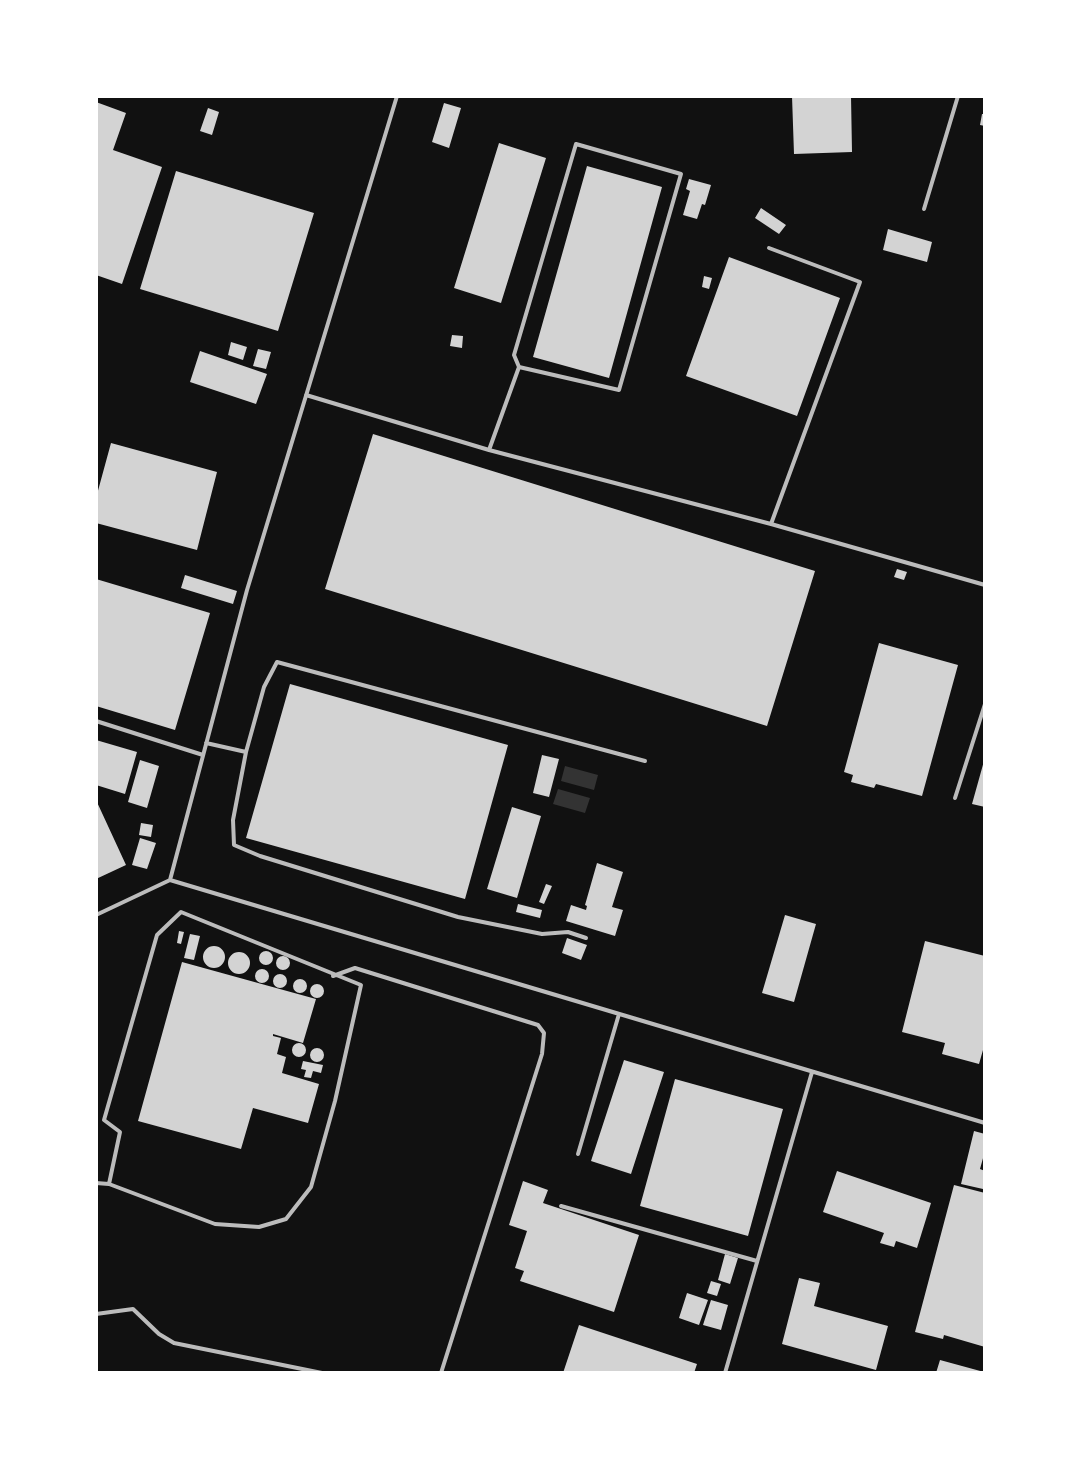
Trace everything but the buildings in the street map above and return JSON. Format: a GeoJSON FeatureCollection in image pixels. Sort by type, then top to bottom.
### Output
{"type":"FeatureCollection","features":[{"type":"Feature","properties":{"kind":"lane"},"geometry":{"type":"LineString","coordinates":[[170,880],[246,590],[398,96]]}},
{"type":"Feature","properties":{"kind":"lane"},"geometry":{"type":"LineString","coordinates":[[924,209],[958,96]]}},
{"type":"Feature","properties":{"kind":"lane"},"geometry":{"type":"LineString","coordinates":[[489,450],[519,367],[514,355],[576,144],[681,174],[619,390],[519,367]]}},
{"type":"Feature","properties":{"kind":"lane"},"geometry":{"type":"LineString","coordinates":[[769,248],[860,282],[771,524]]}},
{"type":"Feature","properties":{"kind":"lane"},"geometry":{"type":"LineString","coordinates":[[306,395],[489,450],[771,524],[985,585]]}},
{"type":"Feature","properties":{"kind":"lane"},"geometry":{"type":"LineString","coordinates":[[586,938],[568,932],[542,934],[458,917],[260,856],[234,845],[233,820],[246,752],[264,687],[277,662],[645,761]]}},
{"type":"Feature","properties":{"kind":"lane"},"geometry":{"type":"LineString","coordinates":[[955,798],[985,704]]}},
{"type":"Feature","properties":{"kind":"lane"},"geometry":{"type":"LineString","coordinates":[[96,721],[203,754]]}},
{"type":"Feature","properties":{"kind":"lane"},"geometry":{"type":"LineString","coordinates":[[206,743],[246,752]]}},
{"type":"Feature","properties":{"kind":"lane"},"geometry":{"type":"LineString","coordinates":[[96,915],[170,880],[985,1123]]}},
{"type":"Feature","properties":{"kind":"lane"},"geometry":{"type":"LineString","coordinates":[[96,1183],[109,1184],[215,1224],[259,1227],[286,1219],[312,1187],[335,1101],[361,985],[333,976],[181,912],[157,935],[104,1120],[120,1132],[109,1184]]}},
{"type":"Feature","properties":{"kind":"lane"},"geometry":{"type":"LineString","coordinates":[[333,976],[355,968],[538,1025],[544,1032],[542,1054],[442,1373]]}},
{"type":"Feature","properties":{"kind":"lane"},"geometry":{"type":"LineString","coordinates":[[578,1154],[619,1014]]}},
{"type":"Feature","properties":{"kind":"lane"},"geometry":{"type":"LineString","coordinates":[[725,1373],[812,1072]]}},
{"type":"Feature","properties":{"kind":"lane"},"geometry":{"type":"LineString","coordinates":[[561,1206],[757,1260]]}},
{"type":"Feature","properties":{"kind":"lane"},"geometry":{"type":"LineString","coordinates":[[96,1314],[133,1309],[159,1334],[174,1343],[322,1373]]}},
{"type":"Feature","properties":{"kind":"shaded area"},"geometry":{"type":"Polygon","coordinates":[[[565,766],[598,775],[594,790],[561,781],[565,766]]]}},
{"type":"Feature","properties":{"kind":"shaded area"},"geometry":{"type":"Polygon","coordinates":[[[558,789],[590,798],[585,813],[553,804],[558,789]]]}}]}
